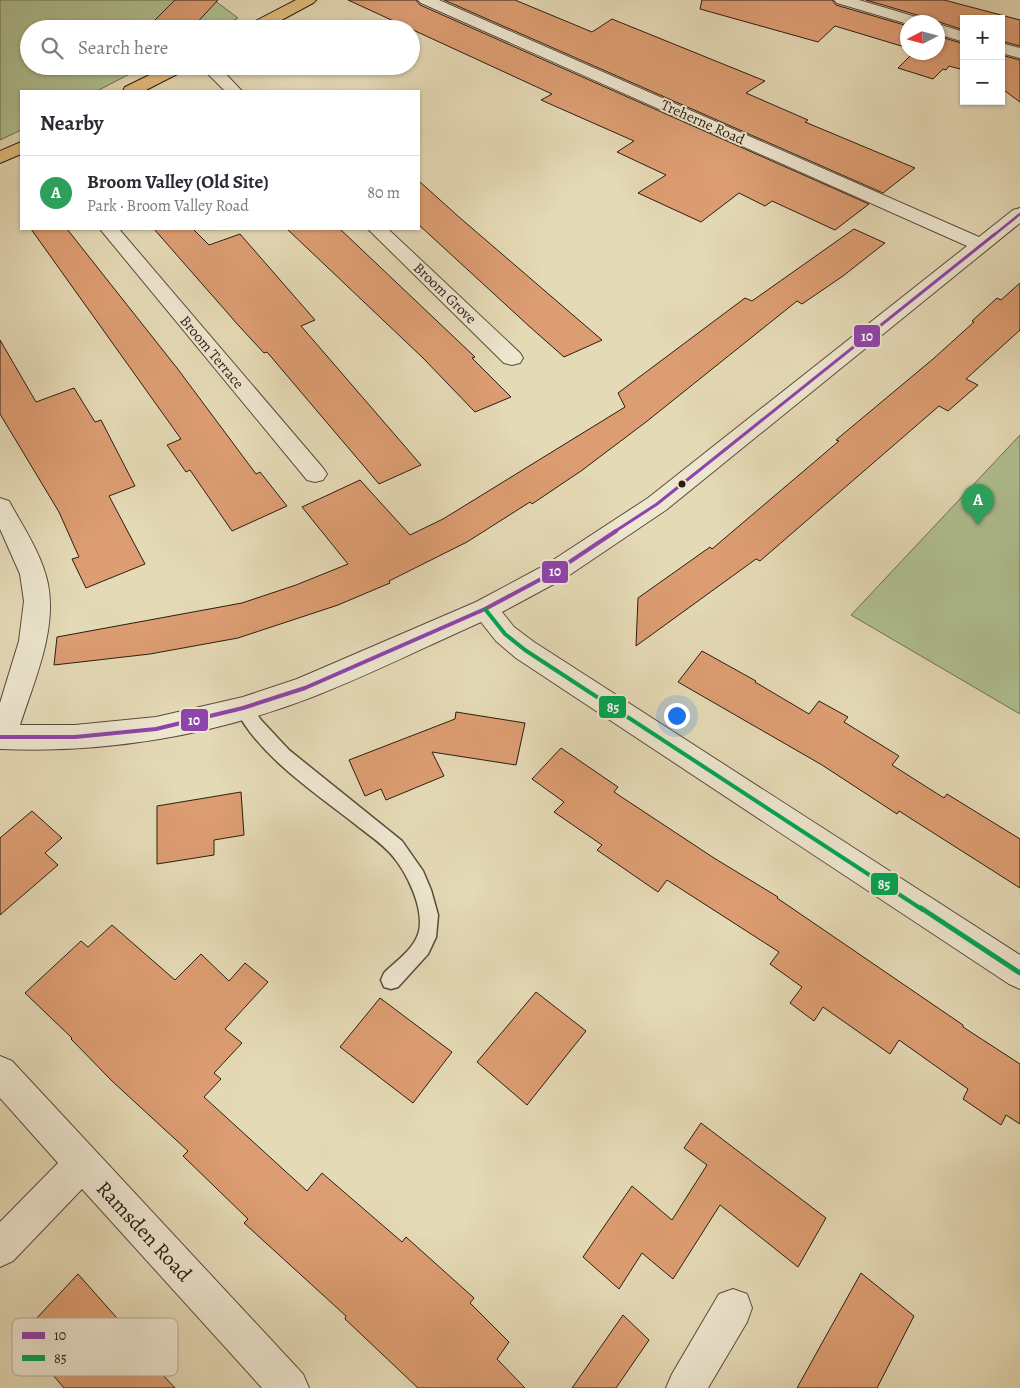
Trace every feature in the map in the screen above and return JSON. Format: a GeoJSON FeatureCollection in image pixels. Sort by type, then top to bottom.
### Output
{"type":"FeatureCollection","features":[{"type":"Feature","properties":{"kind":"main road"},"geometry":{"type":"LineString","coordinates":[[269,20],[308,0]]}},
{"type":"Feature","properties":{"kind":"main road"},"geometry":{"type":"LineString","coordinates":[[133,90],[163,75]]}},
{"type":"Feature","properties":{"kind":"main road"},"geometry":{"type":"LineString","coordinates":[[0,158],[20,148]]}},
{"type":"Feature","properties":{"kind":"street","name":"Treherne Road"},"geometry":{"type":"LineString","coordinates":[[426,0],[981,245]]}},
{"type":"Feature","properties":{"kind":"street"},"geometry":{"type":"LineString","coordinates":[[842,0],[900,17]]}},
{"type":"Feature","properties":{"kind":"street"},"geometry":{"type":"LineString","coordinates":[[945,31],[960,35]]}},
{"type":"Feature","properties":{"kind":"street"},"geometry":{"type":"LineString","coordinates":[[1005,49],[1020,53]]}},
{"type":"Feature","properties":{"kind":"street"},"geometry":{"type":"LineString","coordinates":[[217,75],[233,90]]}},
{"type":"Feature","properties":{"kind":"street"},"geometry":{"type":"LineString","coordinates":[[0,507],[24,549],[35,585],[36,608],[28,656],[1,738],[76,737],[156,729],[243,708],[305,688],[485,609],[556,571],[657,504],[1020,214]]}},
{"type":"Feature","properties":{"kind":"street","name":"Broom Terrace"},"geometry":{"type":"LineString","coordinates":[[110,230],[315,474]]}},
{"type":"Feature","properties":{"kind":"street","name":"Broom Grove"},"geometry":{"type":"LineString","coordinates":[[378,230],[512,358]]}},
{"type":"Feature","properties":{"kind":"street"},"geometry":{"type":"LineString","coordinates":[[485,609],[505,634],[525,650],[1020,972]]}},
{"type":"Feature","properties":{"kind":"street","name":"Ramsden Road"},"geometry":{"type":"LineString","coordinates":[[0,1073],[289,1388]]}},
{"type":"Feature","properties":{"kind":"street"},"geometry":{"type":"LineString","coordinates":[[0,1248],[82,1164]]}},
{"type":"Feature","properties":{"kind":"street"},"geometry":{"type":"LineString","coordinates":[[686,1388],[732,1308]]}},
{"type":"Feature","properties":{"kind":"lane"},"geometry":{"type":"LineString","coordinates":[[243,708],[266,738],[305,774],[397,848],[416,877],[427,903],[430,922],[427,939],[391,980]]}},
{"type":"Feature","properties":{"kind":"green space"},"geometry":{"type":"Polygon","coordinates":[[[0,0],[214,0],[238,18],[234,20],[20,20],[20,75],[128,75],[99,90],[20,90],[20,130],[0,140],[0,0]]]}},
{"type":"Feature","properties":{"kind":"green space"},"geometry":{"type":"Polygon","coordinates":[[[1020,435],[1020,714],[851,615],[1020,435]]]}},
{"type":"Feature","properties":{"kind":"building"},"geometry":{"type":"Polygon","coordinates":[[[175,0],[218,0],[199,20],[155,20],[175,0]]]}},
{"type":"Feature","properties":{"kind":"building"},"geometry":{"type":"Polygon","coordinates":[[[348,0],[416,0],[420,5],[869,204],[835,230],[772,201],[765,206],[739,193],[701,222],[638,193],[666,175],[617,152],[634,141],[541,100],[552,94],[420,33],[420,20],[391,20],[348,0]]]}},
{"type":"Feature","properties":{"kind":"building"},"geometry":{"type":"Polygon","coordinates":[[[444,0],[515,0],[592,32],[612,19],[765,81],[746,93],[808,120],[805,122],[915,168],[883,193],[444,0]]]}},
{"type":"Feature","properties":{"kind":"building"},"geometry":{"type":"Polygon","coordinates":[[[702,0],[832,0],[836,5],[900,24],[900,46],[835,26],[818,42],[700,9],[702,0]]]}},
{"type":"Feature","properties":{"kind":"building"},"geometry":{"type":"Polygon","coordinates":[[[866,0],[944,0],[1001,15],[960,15],[960,29],[945,24],[945,15],[917,15],[866,0]]]}},
{"type":"Feature","properties":{"kind":"building"},"geometry":{"type":"Polygon","coordinates":[[[1005,16],[1020,20],[1020,46],[1005,42],[1005,16]]]}},
{"type":"Feature","properties":{"kind":"building"},"geometry":{"type":"Polygon","coordinates":[[[945,38],[960,43],[960,69],[949,66],[933,79],[898,68],[906,60],[945,60],[945,38]]]}},
{"type":"Feature","properties":{"kind":"building"},"geometry":{"type":"Polygon","coordinates":[[[1005,56],[1020,60],[1020,102],[1005,91],[1005,56]]]}},
{"type":"Feature","properties":{"kind":"building"},"geometry":{"type":"Polygon","coordinates":[[[420,182],[602,340],[564,357],[420,226],[420,182]]]}},
{"type":"Feature","properties":{"kind":"building"},"geometry":{"type":"Polygon","coordinates":[[[854,229],[885,243],[843,276],[802,304],[797,301],[646,422],[581,471],[532,504],[530,502],[467,542],[389,581],[390,583],[338,605],[238,638],[150,654],[54,665],[57,637],[242,603],[296,585],[348,564],[302,507],[360,480],[410,535],[443,519],[625,407],[618,393],[745,298],[752,301],[854,229]]]}},
{"type":"Feature","properties":{"kind":"building"},"geometry":{"type":"Polygon","coordinates":[[[32,230],[68,230],[177,368],[256,474],[260,472],[287,506],[232,531],[190,470],[186,472],[167,445],[181,439],[32,230]]]}},
{"type":"Feature","properties":{"kind":"building"},"geometry":{"type":"Polygon","coordinates":[[[155,230],[194,230],[209,245],[240,234],[315,320],[301,326],[421,465],[379,484],[267,352],[264,353],[155,230]]]}},
{"type":"Feature","properties":{"kind":"building"},"geometry":{"type":"Polygon","coordinates":[[[288,230],[341,230],[475,357],[472,358],[511,397],[475,412],[423,358],[288,230]]]}},
{"type":"Feature","properties":{"kind":"building"},"geometry":{"type":"Polygon","coordinates":[[[1020,283],[1020,330],[966,379],[978,385],[948,411],[939,406],[760,561],[756,559],[636,646],[638,598],[710,547],[712,549],[839,441],[836,440],[933,359],[974,322],[972,321],[997,298],[1001,300],[1020,283]]]}},
{"type":"Feature","properties":{"kind":"building"},"geometry":{"type":"Polygon","coordinates":[[[0,340],[36,402],[74,388],[95,422],[101,420],[135,486],[109,496],[145,564],[86,588],[72,559],[79,557],[59,512],[0,414],[0,340]]]}},
{"type":"Feature","properties":{"kind":"building"},"geometry":{"type":"Polygon","coordinates":[[[702,651],[756,681],[809,714],[819,701],[848,717],[844,722],[899,756],[892,765],[944,798],[947,794],[1020,839],[1020,888],[899,811],[897,814],[822,765],[678,682],[702,651]]]}},
{"type":"Feature","properties":{"kind":"building"},"geometry":{"type":"Polygon","coordinates":[[[456,712],[525,723],[516,765],[432,752],[444,776],[386,800],[381,789],[365,796],[349,760],[455,719],[456,712]]]}},
{"type":"Feature","properties":{"kind":"building"},"geometry":{"type":"Polygon","coordinates":[[[561,748],[618,787],[614,792],[714,858],[778,897],[963,1025],[963,1027],[1020,1064],[1020,1124],[1006,1115],[1001,1125],[963,1099],[968,1089],[899,1040],[890,1054],[823,1007],[814,1021],[790,1003],[802,987],[770,964],[779,952],[667,880],[658,892],[597,850],[602,845],[554,812],[564,802],[532,779],[561,748]]]}},
{"type":"Feature","properties":{"kind":"building"},"geometry":{"type":"Polygon","coordinates":[[[241,792],[244,835],[214,840],[214,855],[157,864],[157,806],[241,792]]]}},
{"type":"Feature","properties":{"kind":"building"},"geometry":{"type":"Polygon","coordinates":[[[32,811],[62,838],[45,853],[58,865],[0,915],[0,838],[32,811]]]}},
{"type":"Feature","properties":{"kind":"building"},"geometry":{"type":"Polygon","coordinates":[[[112,925],[175,980],[201,954],[229,981],[245,963],[268,982],[225,1029],[242,1043],[214,1073],[221,1079],[204,1097],[307,1191],[322,1173],[402,1242],[406,1237],[474,1298],[470,1303],[509,1342],[497,1359],[525,1388],[418,1388],[345,1319],[346,1316],[244,1223],[248,1219],[183,1156],[188,1151],[112,1081],[72,1038],[25,993],[81,941],[88,947],[112,925]]]}},
{"type":"Feature","properties":{"kind":"building"},"geometry":{"type":"Polygon","coordinates":[[[536,992],[586,1031],[527,1105],[477,1062],[536,992]]]}},
{"type":"Feature","properties":{"kind":"building"},"geometry":{"type":"Polygon","coordinates":[[[380,998],[452,1052],[413,1103],[340,1047],[380,998]]]}},
{"type":"Feature","properties":{"kind":"building"},"geometry":{"type":"Polygon","coordinates":[[[701,1123],[826,1218],[798,1267],[720,1205],[673,1279],[642,1253],[619,1289],[583,1257],[632,1186],[672,1220],[707,1165],[684,1148],[701,1123]]]}},
{"type":"Feature","properties":{"kind":"building"},"geometry":{"type":"Polygon","coordinates":[[[861,1273],[914,1316],[877,1388],[797,1388],[861,1273]]]}},
{"type":"Feature","properties":{"kind":"building"},"geometry":{"type":"Polygon","coordinates":[[[78,1274],[117,1318],[37,1318],[78,1274]]]}},
{"type":"Feature","properties":{"kind":"building"},"geometry":{"type":"Polygon","coordinates":[[[623,1315],[649,1340],[616,1388],[572,1388],[623,1315]]]}},
{"type":"Feature","properties":{"kind":"building"},"geometry":{"type":"Polygon","coordinates":[[[54,1376],[164,1376],[175,1388],[64,1388],[54,1376]]]}},
{"type":"Feature","properties":{"kind":"transit line","name":"10"},"geometry":{"type":"LineString","coordinates":[[0,737],[75,737],[156,729],[243,708],[305,688],[485,609],[556,571],[657,504],[1020,214]]}},
{"type":"Feature","properties":{"kind":"transit line","name":"85"},"geometry":{"type":"LineString","coordinates":[[485,609],[505,634],[525,650],[1020,973]]}},
{"type":"Feature","properties":{"kind":"place","name":"Broom Valley (Old Site)"},"geometry":{"type":"Point","coordinates":[978,525]}}]}
